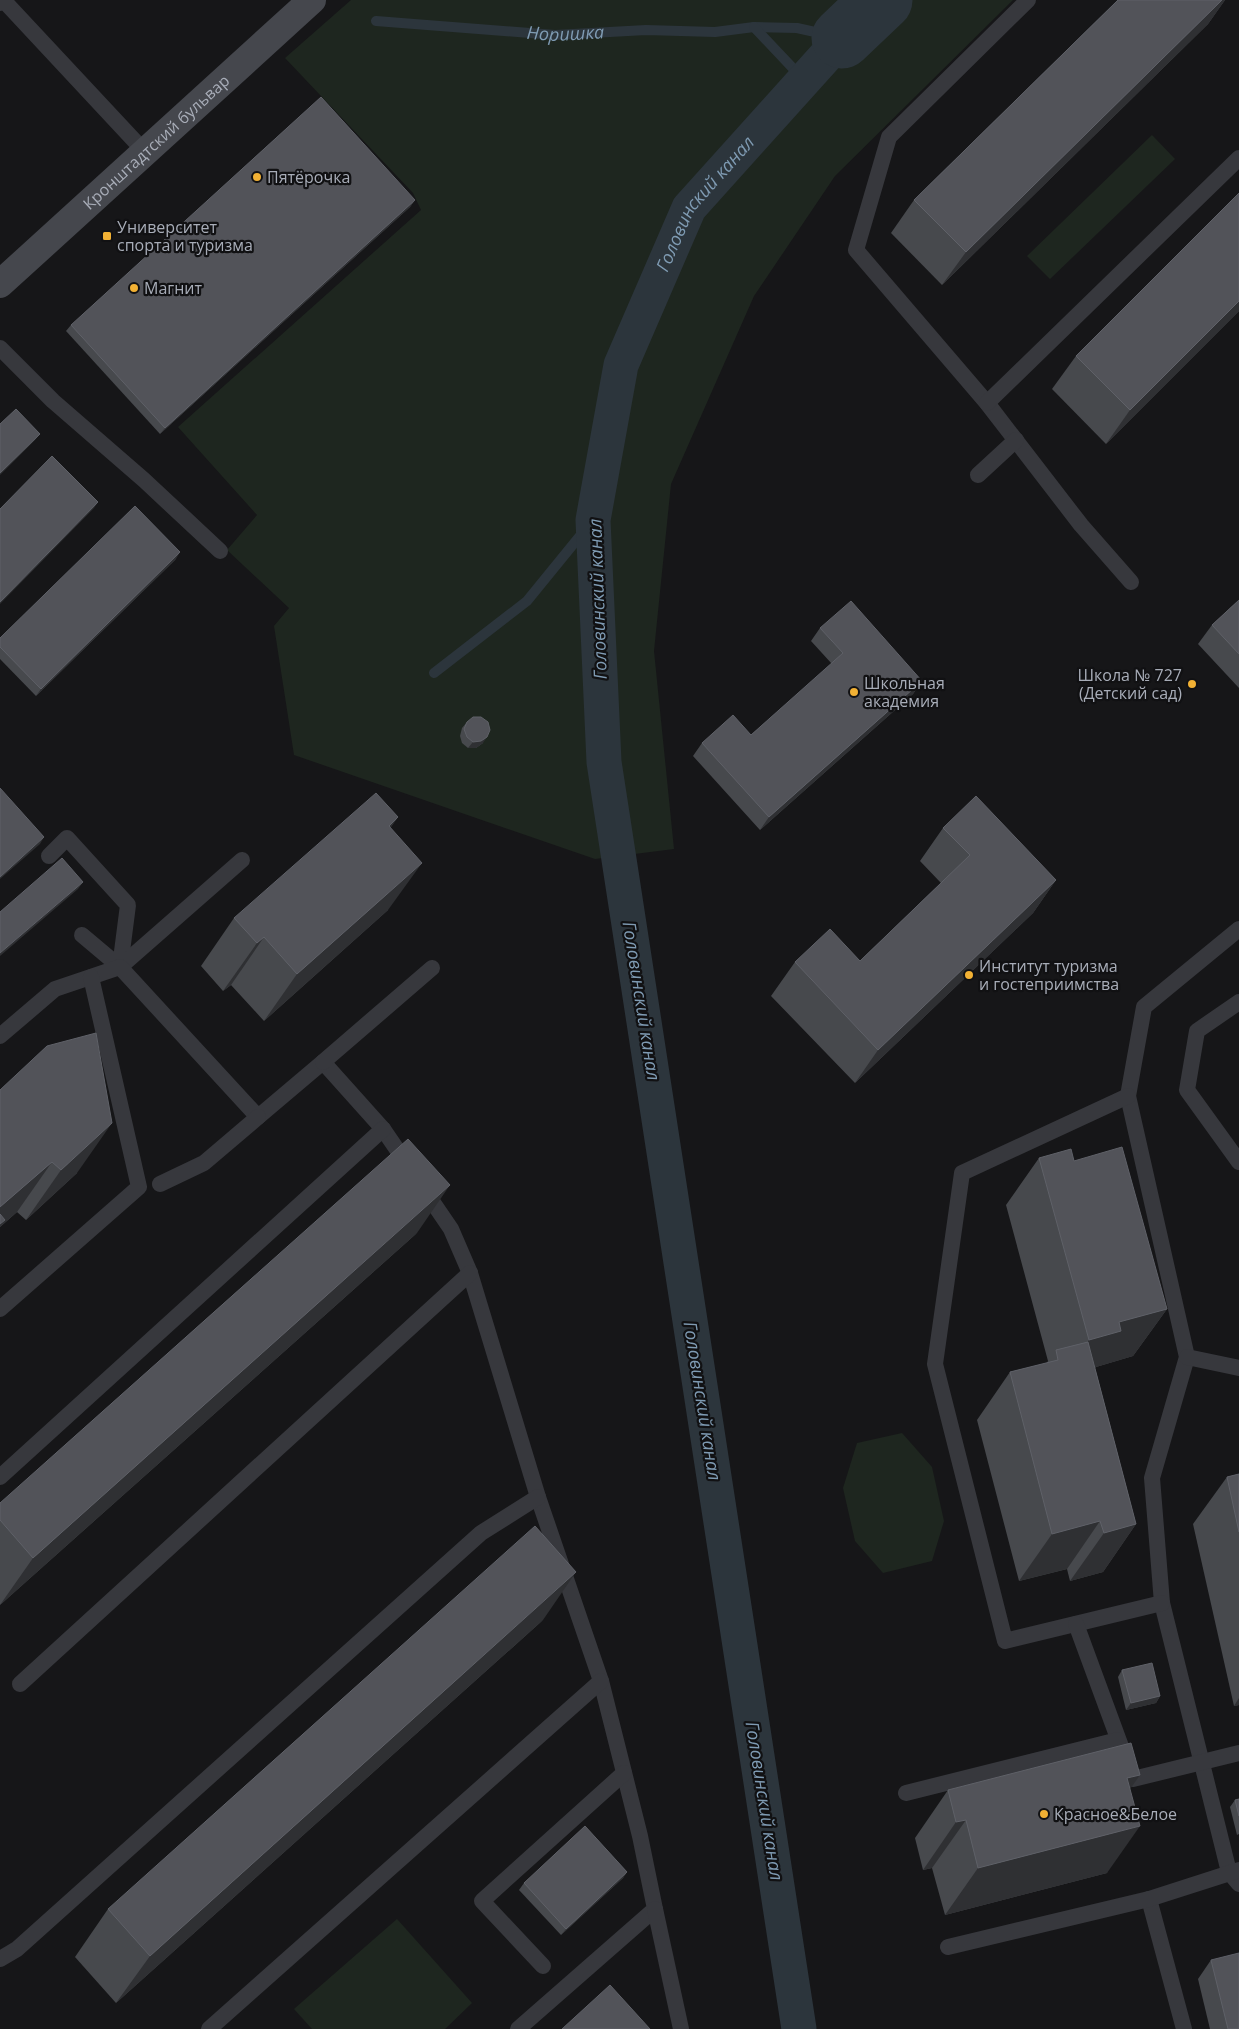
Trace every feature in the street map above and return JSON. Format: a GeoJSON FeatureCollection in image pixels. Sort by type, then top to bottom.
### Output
{"type":"FeatureCollection","features":[{"type":"Feature","properties":{"kind":"main road","name":"Кронштадтский бульвар"},"geometry":{"type":"LineString","coordinates":[[0,284],[312,0]]}},
{"type":"Feature","properties":{"kind":"lane"},"geometry":{"type":"LineString","coordinates":[[1028,0],[889,137],[856,250],[987,403],[1081,525],[1131,582]]}},
{"type":"Feature","properties":{"kind":"lane"},"geometry":{"type":"LineString","coordinates":[[0,3],[5,2],[146,152]]}},
{"type":"Feature","properties":{"kind":"lane"},"geometry":{"type":"LineString","coordinates":[[987,403],[1239,158]]}},
{"type":"Feature","properties":{"kind":"lane"},"geometry":{"type":"LineString","coordinates":[[0,348],[53,402],[144,480],[220,551]]}},
{"type":"Feature","properties":{"kind":"lane"},"geometry":{"type":"LineString","coordinates":[[978,476],[1016,440]]}},
{"type":"Feature","properties":{"kind":"lane"},"geometry":{"type":"LineString","coordinates":[[49,856],[67,838],[128,905],[120,967]]}},
{"type":"Feature","properties":{"kind":"lane"},"geometry":{"type":"LineString","coordinates":[[0,1036],[55,989],[120,967],[242,860]]}},
{"type":"Feature","properties":{"kind":"lane"},"geometry":{"type":"LineString","coordinates":[[948,1947],[1149,1899],[1236,1875],[1201,1763],[1162,1603],[1152,1478],[1187,1357],[1128,1096],[1144,1007],[1239,929]]}},
{"type":"Feature","properties":{"kind":"lane"},"geometry":{"type":"LineString","coordinates":[[82,935],[120,967],[258,1117]]}},
{"type":"Feature","properties":{"kind":"lane"},"geometry":{"type":"LineString","coordinates":[[160,1184],[204,1163],[432,968]]}},
{"type":"Feature","properties":{"kind":"lane"},"geometry":{"type":"LineString","coordinates":[[0,1309],[139,1187],[91,977]]}},
{"type":"Feature","properties":{"kind":"lane"},"geometry":{"type":"LineString","coordinates":[[1239,1002],[1197,1031],[1187,1090],[1239,1162]]}},
{"type":"Feature","properties":{"kind":"lane"},"geometry":{"type":"LineString","coordinates":[[323,1062],[383,1129],[452,1229],[470,1273],[538,1497],[601,1681],[640,1836],[681,2029]]}},
{"type":"Feature","properties":{"kind":"lane"},"geometry":{"type":"LineString","coordinates":[[1128,1096],[962,1173],[934,1364],[1005,1641],[1162,1603]]}},
{"type":"Feature","properties":{"kind":"lane"},"geometry":{"type":"LineString","coordinates":[[0,1476],[383,1129]]}},
{"type":"Feature","properties":{"kind":"lane"},"geometry":{"type":"LineString","coordinates":[[20,1684],[470,1273]]}},
{"type":"Feature","properties":{"kind":"lane"},"geometry":{"type":"LineString","coordinates":[[1187,1357],[1239,1368]]}},
{"type":"Feature","properties":{"kind":"lane"},"geometry":{"type":"LineString","coordinates":[[0,1959],[17,1949],[481,1534],[538,1497]]}},
{"type":"Feature","properties":{"kind":"lane"},"geometry":{"type":"LineString","coordinates":[[1076,1624],[1133,1779],[1239,1753]]}},
{"type":"Feature","properties":{"kind":"lane"},"geometry":{"type":"LineString","coordinates":[[209,2029],[601,1681]]}},
{"type":"Feature","properties":{"kind":"lane"},"geometry":{"type":"LineString","coordinates":[[906,1793],[1118,1740]]}},
{"type":"Feature","properties":{"kind":"lane"},"geometry":{"type":"LineString","coordinates":[[543,1966],[482,1901],[624,1773]]}},
{"type":"Feature","properties":{"kind":"lane"},"geometry":{"type":"LineString","coordinates":[[1149,1899],[1184,2029]]}},
{"type":"Feature","properties":{"kind":"lane"},"geometry":{"type":"LineString","coordinates":[[518,2029],[655,1909]]}},
{"type":"Feature","properties":{"kind":"shaded area"},"geometry":{"type":"Polygon","coordinates":[[[351,0],[1013,0],[835,176],[754,296],[671,484],[654,651],[674,849],[595,859],[294,755],[274,626],[289,608],[227,550],[257,515],[178,427],[421,210],[413,193],[285,58],[351,0]]]}},
{"type":"Feature","properties":{"kind":"shaded area"},"geometry":{"type":"Polygon","coordinates":[[[1152,135],[1175,159],[1050,279],[1027,256],[1152,135]]]}},
{"type":"Feature","properties":{"kind":"shaded area"},"geometry":{"type":"Polygon","coordinates":[[[902,1433],[932,1467],[944,1521],[932,1561],[883,1573],[855,1541],[843,1488],[857,1443],[902,1433]]]}},
{"type":"Feature","properties":{"kind":"shaded area"},"geometry":{"type":"Polygon","coordinates":[[[397,1919],[472,2003],[445,2029],[312,2029],[294,2009],[397,1919]]]}},
{"type":"Feature","properties":{"kind":"building"},"geometry":{"type":"Polygon","coordinates":[[[1118,0],[1222,0],[966,252],[914,200],[1118,0]]]}},
{"type":"Feature","properties":{"kind":"building"},"geometry":{"type":"Polygon","coordinates":[[[321,97],[415,200],[165,428],[71,325],[321,97]]]}},
{"type":"Feature","properties":{"kind":"building"},"geometry":{"type":"Polygon","coordinates":[[[1239,193],[1239,301],[1130,410],[1076,356],[1239,193]]]}},
{"type":"Feature","properties":{"kind":"building"},"geometry":{"type":"Polygon","coordinates":[[[16,409],[40,434],[0,473],[0,424],[16,409]]]}},
{"type":"Feature","properties":{"kind":"building"},"geometry":{"type":"Polygon","coordinates":[[[52,456],[98,502],[0,602],[0,509],[52,456]]]}},
{"type":"Feature","properties":{"kind":"building"},"geometry":{"type":"Polygon","coordinates":[[[135,506],[180,552],[41,689],[0,647],[0,638],[135,506]]]}},
{"type":"Feature","properties":{"kind":"building"},"geometry":{"type":"Polygon","coordinates":[[[1239,600],[1239,654],[1212,625],[1239,600]]]}},
{"type":"Feature","properties":{"kind":"building"},"geometry":{"type":"Polygon","coordinates":[[[851,601],[922,681],[769,817],[702,743],[733,715],[751,735],[843,653],[820,628],[851,601]]]}},
{"type":"Feature","properties":{"kind":"building"},"geometry":{"type":"Polygon","coordinates":[[[473,717],[481,717],[488,722],[490,730],[487,737],[481,741],[473,742],[467,737],[464,729],[467,722],[473,717]]]}},
{"type":"Feature","properties":{"kind":"building"},"geometry":{"type":"Polygon","coordinates":[[[0,788],[44,837],[0,877],[0,788]]]}},
{"type":"Feature","properties":{"kind":"building"},"geometry":{"type":"Polygon","coordinates":[[[376,793],[398,817],[389,826],[422,863],[297,974],[264,937],[257,943],[234,918],[376,793]]]}},
{"type":"Feature","properties":{"kind":"building"},"geometry":{"type":"Polygon","coordinates":[[[976,796],[1056,880],[878,1050],[795,962],[830,929],[860,961],[970,855],[943,828],[976,796]]]}},
{"type":"Feature","properties":{"kind":"building"},"geometry":{"type":"Polygon","coordinates":[[[62,858],[83,882],[0,953],[0,912],[62,858]]]}},
{"type":"Feature","properties":{"kind":"building"},"geometry":{"type":"Polygon","coordinates":[[[96,1033],[112,1123],[61,1170],[52,1162],[0,1207],[0,1090],[47,1046],[96,1033]]]}},
{"type":"Feature","properties":{"kind":"building"},"geometry":{"type":"Polygon","coordinates":[[[408,1139],[450,1185],[33,1558],[0,1520],[0,1503],[408,1139]]]}},
{"type":"Feature","properties":{"kind":"building"},"geometry":{"type":"Polygon","coordinates":[[[1122,1147],[1167,1309],[1119,1322],[1121,1331],[1089,1340],[1039,1158],[1071,1149],[1074,1161],[1122,1147]]]}},
{"type":"Feature","properties":{"kind":"building"},"geometry":{"type":"Polygon","coordinates":[[[0,1214],[5,1220],[0,1224],[0,1214]]]}},
{"type":"Feature","properties":{"kind":"building"},"geometry":{"type":"Polygon","coordinates":[[[1088,1342],[1136,1524],[1104,1533],[1100,1521],[1052,1534],[1010,1372],[1058,1360],[1056,1350],[1088,1342]]]}},
{"type":"Feature","properties":{"kind":"building"},"geometry":{"type":"Polygon","coordinates":[[[1239,1474],[1239,1532],[1227,1477],[1239,1474]]]}},
{"type":"Feature","properties":{"kind":"building"},"geometry":{"type":"Polygon","coordinates":[[[535,1526],[576,1572],[150,1956],[108,1909],[535,1526]]]}},
{"type":"Feature","properties":{"kind":"building"},"geometry":{"type":"Polygon","coordinates":[[[1152,1663],[1160,1696],[1131,1703],[1122,1670],[1152,1663]]]}},
{"type":"Feature","properties":{"kind":"building"},"geometry":{"type":"Polygon","coordinates":[[[1131,1743],[1140,1775],[1127,1778],[1140,1826],[978,1868],[966,1820],[956,1822],[948,1790],[1131,1743]]]}},
{"type":"Feature","properties":{"kind":"building"},"geometry":{"type":"Polygon","coordinates":[[[1239,1799],[1239,1816],[1235,1800],[1239,1799]]]}},
{"type":"Feature","properties":{"kind":"building"},"geometry":{"type":"Polygon","coordinates":[[[585,1826],[627,1872],[566,1929],[524,1883],[585,1826]]]}},
{"type":"Feature","properties":{"kind":"building"},"geometry":{"type":"Polygon","coordinates":[[[1239,1953],[1239,2029],[1228,2029],[1211,1960],[1239,1953]]]}},
{"type":"Feature","properties":{"kind":"building"},"geometry":{"type":"Polygon","coordinates":[[[610,1985],[650,2029],[562,2029],[610,1985]]]}},
{"type":"Feature","properties":{"kind":"waterway","name":"Норишка"},"geometry":{"type":"LineString","coordinates":[[842,38],[882,0]]}},
{"type":"Feature","properties":{"kind":"waterway","name":"Норишка"},"geometry":{"type":"LineString","coordinates":[[376,21],[555,35],[646,30],[715,32],[754,27],[797,28],[842,38]]}},
{"type":"Feature","properties":{"kind":"waterway","name":"Норишка"},"geometry":{"type":"LineString","coordinates":[[754,27],[804,80]]}},
{"type":"Feature","properties":{"kind":"waterway","name":"Головинский канал"},"geometry":{"type":"LineString","coordinates":[[799,2029],[604,762],[593,520],[621,365],[689,208],[842,38]]}},
{"type":"Feature","properties":{"kind":"waterway"},"geometry":{"type":"LineString","coordinates":[[434,673],[527,601],[593,520]]}},
{"type":"Feature","properties":{"kind":"place","name":"Пятёрочка"},"geometry":{"type":"Point","coordinates":[257,177]}},
{"type":"Feature","properties":{"kind":"place","name":"Университет спорта и туризма"},"geometry":{"type":"Point","coordinates":[107,236]}},
{"type":"Feature","properties":{"kind":"place","name":"Магнит"},"geometry":{"type":"Point","coordinates":[134,288]}},
{"type":"Feature","properties":{"kind":"place","name":"Школа № 727 (Детский сад)"},"geometry":{"type":"Point","coordinates":[1192,684]}},
{"type":"Feature","properties":{"kind":"place","name":"Школьная академия"},"geometry":{"type":"Point","coordinates":[854,692]}},
{"type":"Feature","properties":{"kind":"place","name":"Институт туризма и гостеприимства"},"geometry":{"type":"Point","coordinates":[969,975]}},
{"type":"Feature","properties":{"kind":"place","name":"Красное&Белое"},"geometry":{"type":"Point","coordinates":[1044,1814]}}]}
